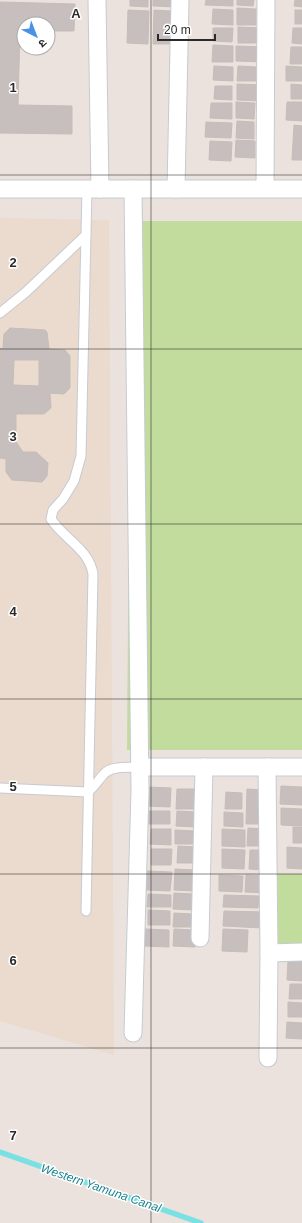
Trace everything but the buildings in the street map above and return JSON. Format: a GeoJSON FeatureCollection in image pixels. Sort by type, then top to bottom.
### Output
{"type":"FeatureCollection","features":[{"type":"Feature","properties":{"kind":"street"},"geometry":{"type":"LineString","coordinates":[[94,189],[97,0]]}},
{"type":"Feature","properties":{"kind":"street"},"geometry":{"type":"LineString","coordinates":[[176,189],[180,0]]}},
{"type":"Feature","properties":{"kind":"street"},"geometry":{"type":"LineString","coordinates":[[265,188],[266,0]]}},
{"type":"Feature","properties":{"kind":"street"},"geometry":{"type":"LineString","coordinates":[[0,189],[302,189]]}},
{"type":"Feature","properties":{"kind":"street"},"geometry":{"type":"LineString","coordinates":[[133,189],[140,767],[133,1033]]}},
{"type":"Feature","properties":{"kind":"street"},"geometry":{"type":"LineString","coordinates":[[140,767],[302,767]]}},
{"type":"Feature","properties":{"kind":"street"},"geometry":{"type":"LineString","coordinates":[[200,938],[204,767]]}},
{"type":"Feature","properties":{"kind":"street"},"geometry":{"type":"LineString","coordinates":[[267,767],[269,953],[268,1058]]}},
{"type":"Feature","properties":{"kind":"street"},"geometry":{"type":"LineString","coordinates":[[269,953],[302,952]]}},
{"type":"Feature","properties":{"kind":"lane"},"geometry":{"type":"LineString","coordinates":[[86,910],[93,574],[92,566],[88,558],[58,529],[51,519],[53,510],[63,499],[74,481],[81,456],[86,235],[94,189]]}},
{"type":"Feature","properties":{"kind":"lane"},"geometry":{"type":"LineString","coordinates":[[0,313],[26,292],[86,235]]}},
{"type":"Feature","properties":{"kind":"lane"},"geometry":{"type":"LineString","coordinates":[[0,788],[88,792],[97,784],[104,774],[112,768],[140,767]]}},
{"type":"Feature","properties":{"kind":"shaded area"},"geometry":{"type":"Polygon","coordinates":[[[0,218],[109,220],[114,1055],[0,1021],[0,218]]]}},
{"type":"Feature","properties":{"kind":"green space"},"geometry":{"type":"Polygon","coordinates":[[[131,221],[302,221],[302,750],[127,750],[131,221]]]}},
{"type":"Feature","properties":{"kind":"green space"},"geometry":{"type":"Polygon","coordinates":[[[277,874],[302,874],[302,944],[276,944],[277,874]]]}},
{"type":"Feature","properties":{"kind":"waterway","name":"Western Yamuna Canal"},"geometry":{"type":"LineString","coordinates":[[0,1152],[201,1223]]}}]}
